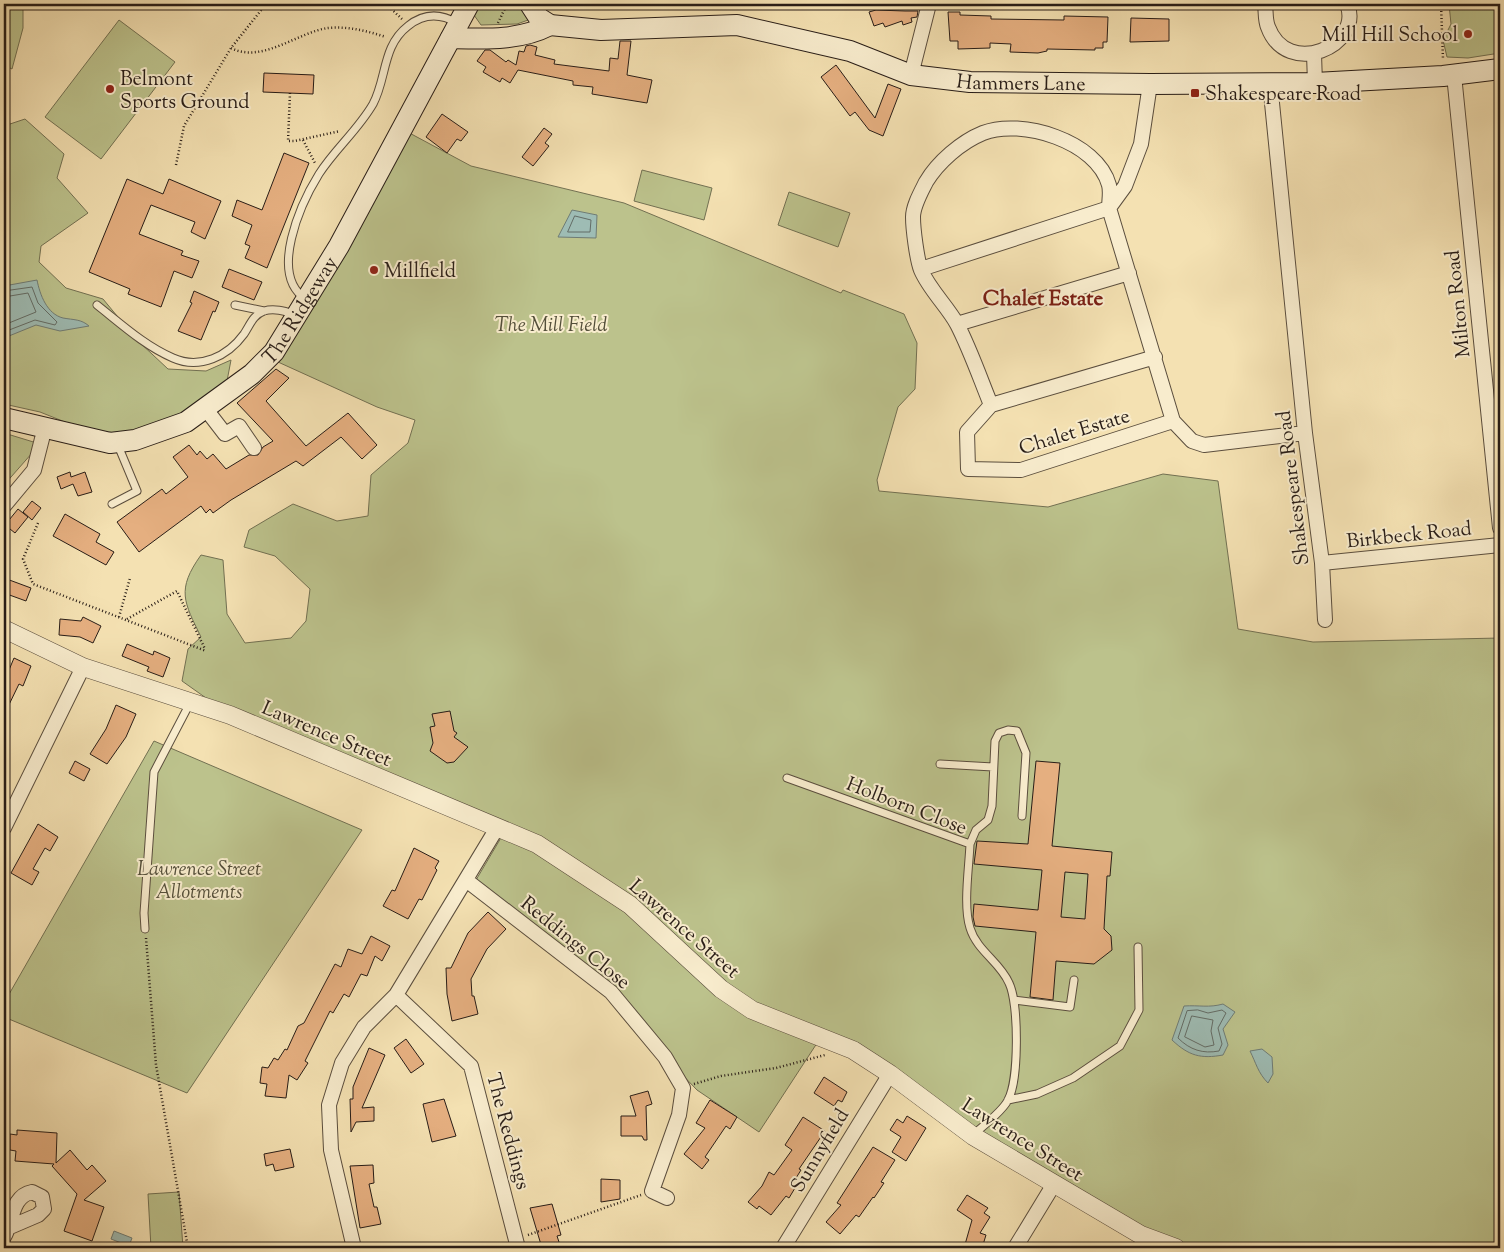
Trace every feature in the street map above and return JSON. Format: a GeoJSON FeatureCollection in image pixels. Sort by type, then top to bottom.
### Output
{"type":"FeatureCollection","features":[{"type":"Feature","properties":{"kind":"main road","name":"The Ridgeway"},"geometry":{"type":"LineString","coordinates":[[4,418],[110,443],[135,440],[186,422],[262,364],[274,352],[339,246],[469,4]]}},
{"type":"Feature","properties":{"kind":"main road"},"geometry":{"type":"LineString","coordinates":[[530,4],[539,18],[550,25]]}},
{"type":"Feature","properties":{"kind":"main road","name":"Hammers Lane"},"geometry":{"type":"LineString","coordinates":[[455,31],[512,37],[534,33],[550,25],[601,30],[737,25],[850,51],[911,76],[970,82],[1150,84],[1316,82],[1449,75],[1500,69]]}},
{"type":"Feature","properties":{"kind":"street"},"geometry":{"type":"LineString","coordinates":[[911,76],[929,4]]}},
{"type":"Feature","properties":{"kind":"street"},"geometry":{"type":"LineString","coordinates":[[1266,5],[1267,26],[1274,38],[1289,51],[1314,54],[1327,50],[1337,42],[1345,31],[1349,17],[1347,4]]}},
{"type":"Feature","properties":{"kind":"street"},"geometry":{"type":"LineString","coordinates":[[1314,54],[1316,82]]}},
{"type":"Feature","properties":{"kind":"street","name":"Milton Road"},"geometry":{"type":"LineString","coordinates":[[1449,75],[1500,528]]}},
{"type":"Feature","properties":{"kind":"street","name":"Shakespeare Road"},"geometry":{"type":"LineString","coordinates":[[1270,83],[1305,433],[1322,563],[1326,620]]}},
{"type":"Feature","properties":{"kind":"street"},"geometry":{"type":"LineString","coordinates":[[921,270],[1109,208],[1125,186],[1141,144],[1150,84]]}},
{"type":"Feature","properties":{"kind":"street"},"geometry":{"type":"LineString","coordinates":[[1155,357],[991,405],[957,324],[921,270],[913,216],[921,191],[934,169],[964,144],[984,133],[1009,129],[1035,130],[1064,140],[1088,156],[1102,170],[1109,186],[1109,208],[1155,357],[1173,421],[1192,441],[1204,445],[1305,433]]}},
{"type":"Feature","properties":{"kind":"street"},"geometry":{"type":"LineString","coordinates":[[957,324],[1129,273]]}},
{"type":"Feature","properties":{"kind":"street","name":"Chalet Estate"},"geometry":{"type":"LineString","coordinates":[[991,405],[968,432],[968,469],[1021,470],[1173,421]]}},
{"type":"Feature","properties":{"kind":"street"},"geometry":{"type":"LineString","coordinates":[[205,408],[225,434],[239,426],[254,448]]}},
{"type":"Feature","properties":{"kind":"street"},"geometry":{"type":"LineString","coordinates":[[4,506],[34,470],[45,427]]}},
{"type":"Feature","properties":{"kind":"street","name":"Birkbeck Road"},"geometry":{"type":"LineString","coordinates":[[1322,563],[1500,545]]}},
{"type":"Feature","properties":{"kind":"street","name":"Lawrence Street"},"geometry":{"type":"LineString","coordinates":[[4,629],[83,667],[230,715],[537,844],[630,905],[721,989],[752,1010],[853,1050],[890,1074],[973,1136],[1141,1235],[1176,1248]]}},
{"type":"Feature","properties":{"kind":"street"},"geometry":{"type":"LineString","coordinates":[[4,828],[83,667]]}},
{"type":"Feature","properties":{"kind":"street"},"geometry":{"type":"LineString","coordinates":[[354,1248],[331,1150],[329,1105],[342,1064],[364,1027],[396,994],[497,828]]}},
{"type":"Feature","properties":{"kind":"street","name":"Reddings Close"},"geometry":{"type":"LineString","coordinates":[[466,880],[611,992],[665,1057],[683,1088]]}},
{"type":"Feature","properties":{"kind":"street","name":"The Reddings"},"geometry":{"type":"LineString","coordinates":[[396,994],[471,1066],[517,1244]]}},
{"type":"Feature","properties":{"kind":"street","name":"Sunnyfield"},"geometry":{"type":"LineString","coordinates":[[783,1248],[890,1074]]}},
{"type":"Feature","properties":{"kind":"street"},"geometry":{"type":"LineString","coordinates":[[668,1198],[652,1191],[678,1115],[683,1088]]}},
{"type":"Feature","properties":{"kind":"street"},"geometry":{"type":"LineString","coordinates":[[1015,1248],[1054,1184]]}},
{"type":"Feature","properties":{"kind":"lane"},"geometry":{"type":"LineString","coordinates":[[235,305],[264,311],[302,307],[299,294],[292,284],[288,266],[288,255],[294,232],[320,173],[358,126],[375,101],[394,40],[409,25],[426,16],[436,15],[455,31]]}},
{"type":"Feature","properties":{"kind":"lane"},"geometry":{"type":"LineString","coordinates":[[97,305],[156,350],[174,359],[195,362],[213,359],[231,348],[252,320],[264,311]]}},
{"type":"Feature","properties":{"kind":"lane"},"geometry":{"type":"LineString","coordinates":[[112,504],[137,491],[117,443]]}},
{"type":"Feature","properties":{"kind":"lane"},"geometry":{"type":"LineString","coordinates":[[145,929],[144,913],[154,772],[190,703]]}},
{"type":"Feature","properties":{"kind":"lane"},"geometry":{"type":"LineString","coordinates":[[970,844],[976,830],[988,820],[992,806],[995,740],[999,733],[1008,730],[1017,731],[1026,753],[1022,816]]}},
{"type":"Feature","properties":{"kind":"lane"},"geometry":{"type":"LineString","coordinates":[[940,764],[993,767]]}},
{"type":"Feature","properties":{"kind":"lane","name":"Holborn Close"},"geometry":{"type":"LineString","coordinates":[[787,778],[970,844],[968,885],[970,928],[981,949],[999,968],[1009,984],[1014,1000],[1017,1063],[1008,1100]]}},
{"type":"Feature","properties":{"kind":"lane"},"geometry":{"type":"LineString","coordinates":[[973,1136],[1008,1100],[1037,1094],[1073,1078],[1120,1046],[1139,1010],[1138,947]]}},
{"type":"Feature","properties":{"kind":"lane"},"geometry":{"type":"LineString","coordinates":[[1014,1000],[1070,1007],[1074,980]]}},
{"type":"Feature","properties":{"kind":"path"},"geometry":{"type":"LineString","coordinates":[[176,165],[184,126],[231,48],[266,4]]}},
{"type":"Feature","properties":{"kind":"path"},"geometry":{"type":"LineString","coordinates":[[386,4],[409,25]]}},
{"type":"Feature","properties":{"kind":"path"},"geometry":{"type":"LineString","coordinates":[[1441,4],[1449,75]]}},
{"type":"Feature","properties":{"kind":"path"},"geometry":{"type":"LineString","coordinates":[[231,48],[249,54],[327,28],[360,29],[394,40]]}},
{"type":"Feature","properties":{"kind":"path"},"geometry":{"type":"LineString","coordinates":[[290,94],[288,141],[303,140],[358,126]]}},
{"type":"Feature","properties":{"kind":"path"},"geometry":{"type":"LineString","coordinates":[[303,140],[320,173]]}},
{"type":"Feature","properties":{"kind":"path"},"geometry":{"type":"LineString","coordinates":[[38,523],[23,559],[33,584],[206,651],[176,591],[126,620]]}},
{"type":"Feature","properties":{"kind":"path"},"geometry":{"type":"LineString","coordinates":[[119,617],[130,578]]}},
{"type":"Feature","properties":{"kind":"path"},"geometry":{"type":"LineString","coordinates":[[145,929],[156,1065],[188,1248]]}},
{"type":"Feature","properties":{"kind":"path"},"geometry":{"type":"LineString","coordinates":[[683,1088],[721,1076],[776,1068],[828,1055]]}},
{"type":"Feature","properties":{"kind":"path"},"geometry":{"type":"LineString","coordinates":[[517,1244],[652,1191]]}},
{"type":"Feature","properties":{"kind":"green space"},"geometry":{"type":"Polygon","coordinates":[[[4,4],[23,4],[23,28],[12,69],[4,65],[4,4]]]}},
{"type":"Feature","properties":{"kind":"green space"},"geometry":{"type":"Polygon","coordinates":[[[480,4],[521,4],[531,19],[517,24],[481,25],[474,15],[480,4]]]}},
{"type":"Feature","properties":{"kind":"green space","name":"Mill Hill School"},"geometry":{"type":"Polygon","coordinates":[[[1449,4],[1500,4],[1500,53],[1468,58],[1447,57],[1443,40],[1451,24],[1449,4]]]}},
{"type":"Feature","properties":{"kind":"green space","name":"Belmont Sports Ground"},"geometry":{"type":"Polygon","coordinates":[[[119,20],[175,62],[101,159],[45,117],[119,20]]]}},
{"type":"Feature","properties":{"kind":"green space"},"geometry":{"type":"Polygon","coordinates":[[[25,119],[64,154],[57,178],[88,213],[41,246],[39,262],[66,288],[103,299],[137,340],[168,369],[206,371],[231,360],[227,381],[179,415],[130,434],[105,438],[40,412],[4,404],[4,126],[25,119]]]}},
{"type":"Feature","properties":{"kind":"green space","name":"The Mill Field"},"geometry":{"type":"Polygon","coordinates":[[[402,129],[471,166],[624,203],[841,293],[843,290],[904,314],[917,343],[915,389],[898,407],[877,480],[879,491],[1048,507],[1163,474],[1218,481],[1238,629],[1313,642],[1500,638],[1500,1248],[1179,1248],[821,1037],[759,1132],[697,1090],[668,1060],[609,991],[476,880],[505,831],[230,715],[182,681],[188,649],[201,637],[190,614],[185,596],[188,578],[201,555],[223,560],[227,614],[245,643],[291,638],[306,621],[310,589],[275,556],[244,547],[249,530],[293,504],[337,521],[368,516],[371,475],[408,443],[415,420],[377,407],[267,357],[402,129]]]}},
{"type":"Feature","properties":{"kind":"green space"},"geometry":{"type":"Polygon","coordinates":[[[642,170],[712,188],[704,220],[634,201],[642,170]]]}},
{"type":"Feature","properties":{"kind":"green space"},"geometry":{"type":"Polygon","coordinates":[[[789,192],[850,213],[838,247],[778,225],[789,192]]]}},
{"type":"Feature","properties":{"kind":"green space"},"geometry":{"type":"Polygon","coordinates":[[[4,433],[40,444],[4,485],[4,433]]]}},
{"type":"Feature","properties":{"kind":"green space","name":"Lawrence Street Allotments"},"geometry":{"type":"Polygon","coordinates":[[[154,741],[362,830],[187,1093],[4,1017],[4,1003],[154,741]]]}},
{"type":"Feature","properties":{"kind":"green space"},"geometry":{"type":"Polygon","coordinates":[[[179,1192],[183,1248],[151,1248],[148,1194],[179,1192]]]}},
{"type":"Feature","properties":{"kind":"water"},"geometry":{"type":"Polygon","coordinates":[[[572,210],[597,215],[596,238],[558,237],[572,210]]]}},
{"type":"Feature","properties":{"kind":"water"},"geometry":{"type":"Polygon","coordinates":[[[37,280],[42,298],[57,316],[80,321],[89,326],[60,331],[36,325],[4,338],[4,286],[37,280]]]}},
{"type":"Feature","properties":{"kind":"water"},"geometry":{"type":"Polygon","coordinates":[[[1223,1004],[1235,1012],[1223,1029],[1228,1045],[1223,1055],[1208,1057],[1196,1055],[1184,1050],[1172,1040],[1184,1006],[1223,1004]]]}},
{"type":"Feature","properties":{"kind":"water"},"geometry":{"type":"Polygon","coordinates":[[[1262,1049],[1272,1057],[1273,1074],[1268,1083],[1259,1072],[1250,1051],[1262,1049]]]}},
{"type":"Feature","properties":{"kind":"water"},"geometry":{"type":"Polygon","coordinates":[[[114,1231],[132,1238],[129,1246],[111,1239],[114,1231]]]}},
{"type":"Feature","properties":{"kind":"building"},"geometry":{"type":"Polygon","coordinates":[[[876,10],[918,11],[917,17],[911,18],[912,22],[903,25],[902,21],[885,27],[883,23],[874,26],[869,12],[876,10]]]}},
{"type":"Feature","properties":{"kind":"building"},"geometry":{"type":"Polygon","coordinates":[[[948,12],[960,12],[960,15],[991,16],[991,19],[1064,20],[1064,16],[1108,17],[1107,42],[1103,42],[1103,48],[1095,48],[1095,50],[1047,49],[1047,51],[1038,53],[1010,52],[1011,44],[990,43],[990,48],[958,49],[958,41],[950,41],[948,12]]]}},
{"type":"Feature","properties":{"kind":"building"},"geometry":{"type":"Polygon","coordinates":[[[1131,18],[1169,19],[1169,41],[1130,42],[1131,18]]]}},
{"type":"Feature","properties":{"kind":"building"},"geometry":{"type":"Polygon","coordinates":[[[620,41],[631,41],[627,75],[652,80],[647,103],[592,94],[593,87],[573,85],[573,81],[518,70],[510,83],[502,78],[500,82],[483,72],[486,67],[477,61],[485,50],[490,50],[506,62],[508,60],[516,65],[519,51],[524,52],[526,46],[530,45],[537,47],[535,55],[555,60],[554,64],[609,71],[610,58],[618,59],[620,41]]]}},
{"type":"Feature","properties":{"kind":"building"},"geometry":{"type":"Polygon","coordinates":[[[836,65],[875,118],[888,84],[901,89],[883,136],[869,130],[855,112],[850,116],[821,77],[836,65]]]}},
{"type":"Feature","properties":{"kind":"building"},"geometry":{"type":"Polygon","coordinates":[[[264,73],[314,75],[313,94],[263,92],[264,73]]]}},
{"type":"Feature","properties":{"kind":"building"},"geometry":{"type":"Polygon","coordinates":[[[442,114],[468,132],[461,141],[457,139],[447,153],[426,137],[442,114]]]}},
{"type":"Feature","properties":{"kind":"building"},"geometry":{"type":"Polygon","coordinates":[[[544,128],[552,134],[545,143],[549,146],[533,166],[522,157],[544,128]]]}},
{"type":"Feature","properties":{"kind":"building"},"geometry":{"type":"Polygon","coordinates":[[[284,153],[309,163],[267,268],[245,258],[250,246],[245,244],[252,225],[232,216],[237,200],[262,210],[284,153]]]}},
{"type":"Feature","properties":{"kind":"building"},"geometry":{"type":"Polygon","coordinates":[[[127,179],[163,194],[169,179],[221,201],[205,239],[191,232],[195,222],[151,205],[139,234],[183,251],[181,255],[199,261],[192,278],[174,271],[161,307],[128,294],[130,289],[89,272],[127,179]]]}},
{"type":"Feature","properties":{"kind":"building"},"geometry":{"type":"Polygon","coordinates":[[[229,269],[262,282],[254,300],[222,287],[229,269]]]}},
{"type":"Feature","properties":{"kind":"building"},"geometry":{"type":"Polygon","coordinates":[[[194,291],[219,302],[215,312],[213,311],[201,340],[178,331],[192,303],[190,302],[194,291]]]}},
{"type":"Feature","properties":{"kind":"building"},"geometry":{"type":"Polygon","coordinates":[[[276,369],[289,378],[266,401],[306,446],[348,413],[377,445],[362,459],[341,437],[303,466],[296,461],[213,513],[210,509],[206,513],[201,506],[139,552],[117,522],[162,489],[166,494],[188,477],[173,457],[189,445],[197,455],[200,451],[207,459],[213,454],[226,469],[249,455],[258,455],[263,447],[273,441],[237,403],[276,369]]]}},
{"type":"Feature","properties":{"kind":"building"},"geometry":{"type":"Polygon","coordinates":[[[70,472],[71,477],[85,472],[92,492],[78,496],[73,484],[61,489],[57,477],[70,472]]]}},
{"type":"Feature","properties":{"kind":"building"},"geometry":{"type":"Polygon","coordinates":[[[32,501],[41,508],[32,520],[23,512],[32,501]]]}},
{"type":"Feature","properties":{"kind":"building"},"geometry":{"type":"Polygon","coordinates":[[[18,509],[28,517],[15,533],[5,525],[18,509]]]}},
{"type":"Feature","properties":{"kind":"building"},"geometry":{"type":"Polygon","coordinates":[[[65,514],[100,534],[96,542],[114,552],[106,565],[53,536],[65,514]]]}},
{"type":"Feature","properties":{"kind":"building"},"geometry":{"type":"Polygon","coordinates":[[[4,578],[31,588],[26,601],[4,593],[4,578]]]}},
{"type":"Feature","properties":{"kind":"building"},"geometry":{"type":"Polygon","coordinates":[[[83,617],[101,626],[93,643],[80,637],[59,635],[60,619],[81,621],[83,617]]]}},
{"type":"Feature","properties":{"kind":"building"},"geometry":{"type":"Polygon","coordinates":[[[127,644],[153,655],[154,651],[170,658],[163,677],[147,671],[149,667],[122,656],[127,644]]]}},
{"type":"Feature","properties":{"kind":"building"},"geometry":{"type":"Polygon","coordinates":[[[14,658],[31,666],[23,686],[19,684],[4,715],[4,682],[14,658]]]}},
{"type":"Feature","properties":{"kind":"building"},"geometry":{"type":"Polygon","coordinates":[[[116,705],[136,714],[126,737],[107,764],[90,754],[106,729],[116,705]]]}},
{"type":"Feature","properties":{"kind":"building"},"geometry":{"type":"Polygon","coordinates":[[[450,711],[454,731],[457,733],[454,737],[468,747],[454,762],[447,763],[430,751],[433,743],[430,727],[435,726],[432,714],[450,711]]]}},
{"type":"Feature","properties":{"kind":"building"},"geometry":{"type":"Polygon","coordinates":[[[75,761],[90,769],[84,781],[69,773],[75,761]]]}},
{"type":"Feature","properties":{"kind":"building"},"geometry":{"type":"Polygon","coordinates":[[[1036,761],[1060,763],[1052,846],[1112,852],[1110,876],[1107,876],[1104,929],[1111,936],[1112,950],[1094,964],[1056,961],[1053,1000],[1030,997],[1036,932],[975,926],[973,917],[974,904],[1038,910],[1042,870],[974,864],[977,841],[1028,844],[1036,761]],[[1065,872],[1061,917],[1085,919],[1088,874],[1065,872]]]}},
{"type":"Feature","properties":{"kind":"building"},"geometry":{"type":"Polygon","coordinates":[[[38,824],[58,837],[50,851],[45,848],[33,869],[39,872],[32,885],[11,873],[38,824]]]}},
{"type":"Feature","properties":{"kind":"building"},"geometry":{"type":"Polygon","coordinates":[[[414,848],[439,861],[435,868],[437,870],[422,900],[419,899],[408,919],[383,906],[392,890],[395,891],[414,848]]]}},
{"type":"Feature","properties":{"kind":"building"},"geometry":{"type":"Polygon","coordinates":[[[488,912],[506,929],[487,949],[471,979],[472,996],[474,996],[478,1014],[452,1021],[447,994],[446,968],[451,968],[468,933],[488,912]]]}},
{"type":"Feature","properties":{"kind":"building"},"geometry":{"type":"Polygon","coordinates":[[[371,936],[390,946],[382,961],[375,956],[367,976],[361,974],[349,997],[344,994],[333,1013],[330,1011],[305,1061],[308,1063],[297,1080],[289,1075],[286,1098],[265,1096],[267,1084],[260,1083],[262,1067],[268,1068],[274,1058],[278,1060],[285,1049],[287,1050],[298,1026],[304,1023],[335,964],[341,967],[348,949],[362,954],[371,936]]]}},
{"type":"Feature","properties":{"kind":"building"},"geometry":{"type":"Polygon","coordinates":[[[406,1039],[424,1064],[411,1073],[394,1048],[406,1039]]]}},
{"type":"Feature","properties":{"kind":"building"},"geometry":{"type":"Polygon","coordinates":[[[369,1048],[385,1055],[362,1108],[374,1107],[374,1121],[356,1122],[351,1132],[350,1099],[353,1099],[353,1087],[369,1048]]]}},
{"type":"Feature","properties":{"kind":"building"},"geometry":{"type":"Polygon","coordinates":[[[824,1077],[847,1092],[842,1102],[838,1100],[834,1106],[814,1093],[824,1077]]]}},
{"type":"Feature","properties":{"kind":"building"},"geometry":{"type":"Polygon","coordinates":[[[648,1091],[652,1104],[646,1106],[647,1140],[644,1140],[642,1136],[621,1136],[621,1116],[636,1116],[630,1096],[648,1091]]]}},
{"type":"Feature","properties":{"kind":"building"},"geometry":{"type":"Polygon","coordinates":[[[444,1099],[456,1136],[432,1142],[423,1104],[444,1099]]]}},
{"type":"Feature","properties":{"kind":"building"},"geometry":{"type":"Polygon","coordinates":[[[710,1100],[737,1117],[730,1129],[726,1126],[705,1157],[709,1160],[702,1169],[684,1154],[705,1128],[696,1123],[710,1100]]]}},
{"type":"Feature","properties":{"kind":"building"},"geometry":{"type":"Polygon","coordinates":[[[907,1116],[926,1128],[906,1161],[892,1152],[901,1137],[890,1130],[897,1119],[903,1123],[907,1116]]]}},
{"type":"Feature","properties":{"kind":"building"},"geometry":{"type":"Polygon","coordinates":[[[803,1117],[825,1131],[799,1169],[801,1170],[791,1186],[795,1188],[789,1198],[786,1196],[771,1215],[759,1206],[757,1209],[748,1202],[762,1186],[769,1172],[774,1175],[792,1150],[785,1145],[803,1117]]]}},
{"type":"Feature","properties":{"kind":"building"},"geometry":{"type":"Polygon","coordinates":[[[17,1130],[57,1133],[56,1163],[70,1150],[87,1170],[92,1165],[106,1181],[84,1200],[104,1207],[92,1241],[64,1231],[77,1194],[52,1166],[54,1164],[15,1161],[16,1151],[10,1150],[10,1134],[17,1135],[17,1130]]]}},
{"type":"Feature","properties":{"kind":"building"},"geometry":{"type":"Polygon","coordinates":[[[873,1147],[895,1160],[881,1182],[884,1183],[874,1198],[859,1217],[856,1215],[840,1234],[826,1222],[841,1205],[837,1203],[873,1147]]]}},
{"type":"Feature","properties":{"kind":"building"},"geometry":{"type":"Polygon","coordinates":[[[290,1149],[294,1167],[275,1171],[273,1164],[266,1166],[264,1154],[290,1149]]]}},
{"type":"Feature","properties":{"kind":"building"},"geometry":{"type":"Polygon","coordinates":[[[373,1165],[374,1183],[369,1184],[374,1207],[377,1207],[381,1224],[360,1228],[350,1166],[373,1165]]]}},
{"type":"Feature","properties":{"kind":"building"},"geometry":{"type":"Polygon","coordinates":[[[601,1179],[620,1180],[620,1199],[601,1202],[601,1179]]]}},
{"type":"Feature","properties":{"kind":"building"},"geometry":{"type":"Polygon","coordinates":[[[967,1195],[988,1208],[984,1213],[990,1217],[980,1233],[986,1235],[982,1248],[964,1248],[972,1220],[957,1210],[967,1195]]]}},
{"type":"Feature","properties":{"kind":"building"},"geometry":{"type":"Polygon","coordinates":[[[552,1204],[561,1235],[557,1236],[561,1248],[542,1248],[530,1208],[552,1204]]]}},
{"type":"Feature","properties":{"kind":"place","name":"Mill Hill School"},"geometry":{"type":"Point","coordinates":[1468,34]}},
{"type":"Feature","properties":{"kind":"place","name":"Belmont Sports Ground"},"geometry":{"type":"Point","coordinates":[110,89]}},
{"type":"Feature","properties":{"kind":"place","name":"Shakespeare Road"},"geometry":{"type":"Point","coordinates":[1195,93]}},
{"type":"Feature","properties":{"kind":"place","name":"Millfield"},"geometry":{"type":"Point","coordinates":[374,270]}},
{"type":"Feature","properties":{"kind":"district","name":"Chalet Estate"},"geometry":{"type":"Point","coordinates":[1043,298]}}]}
